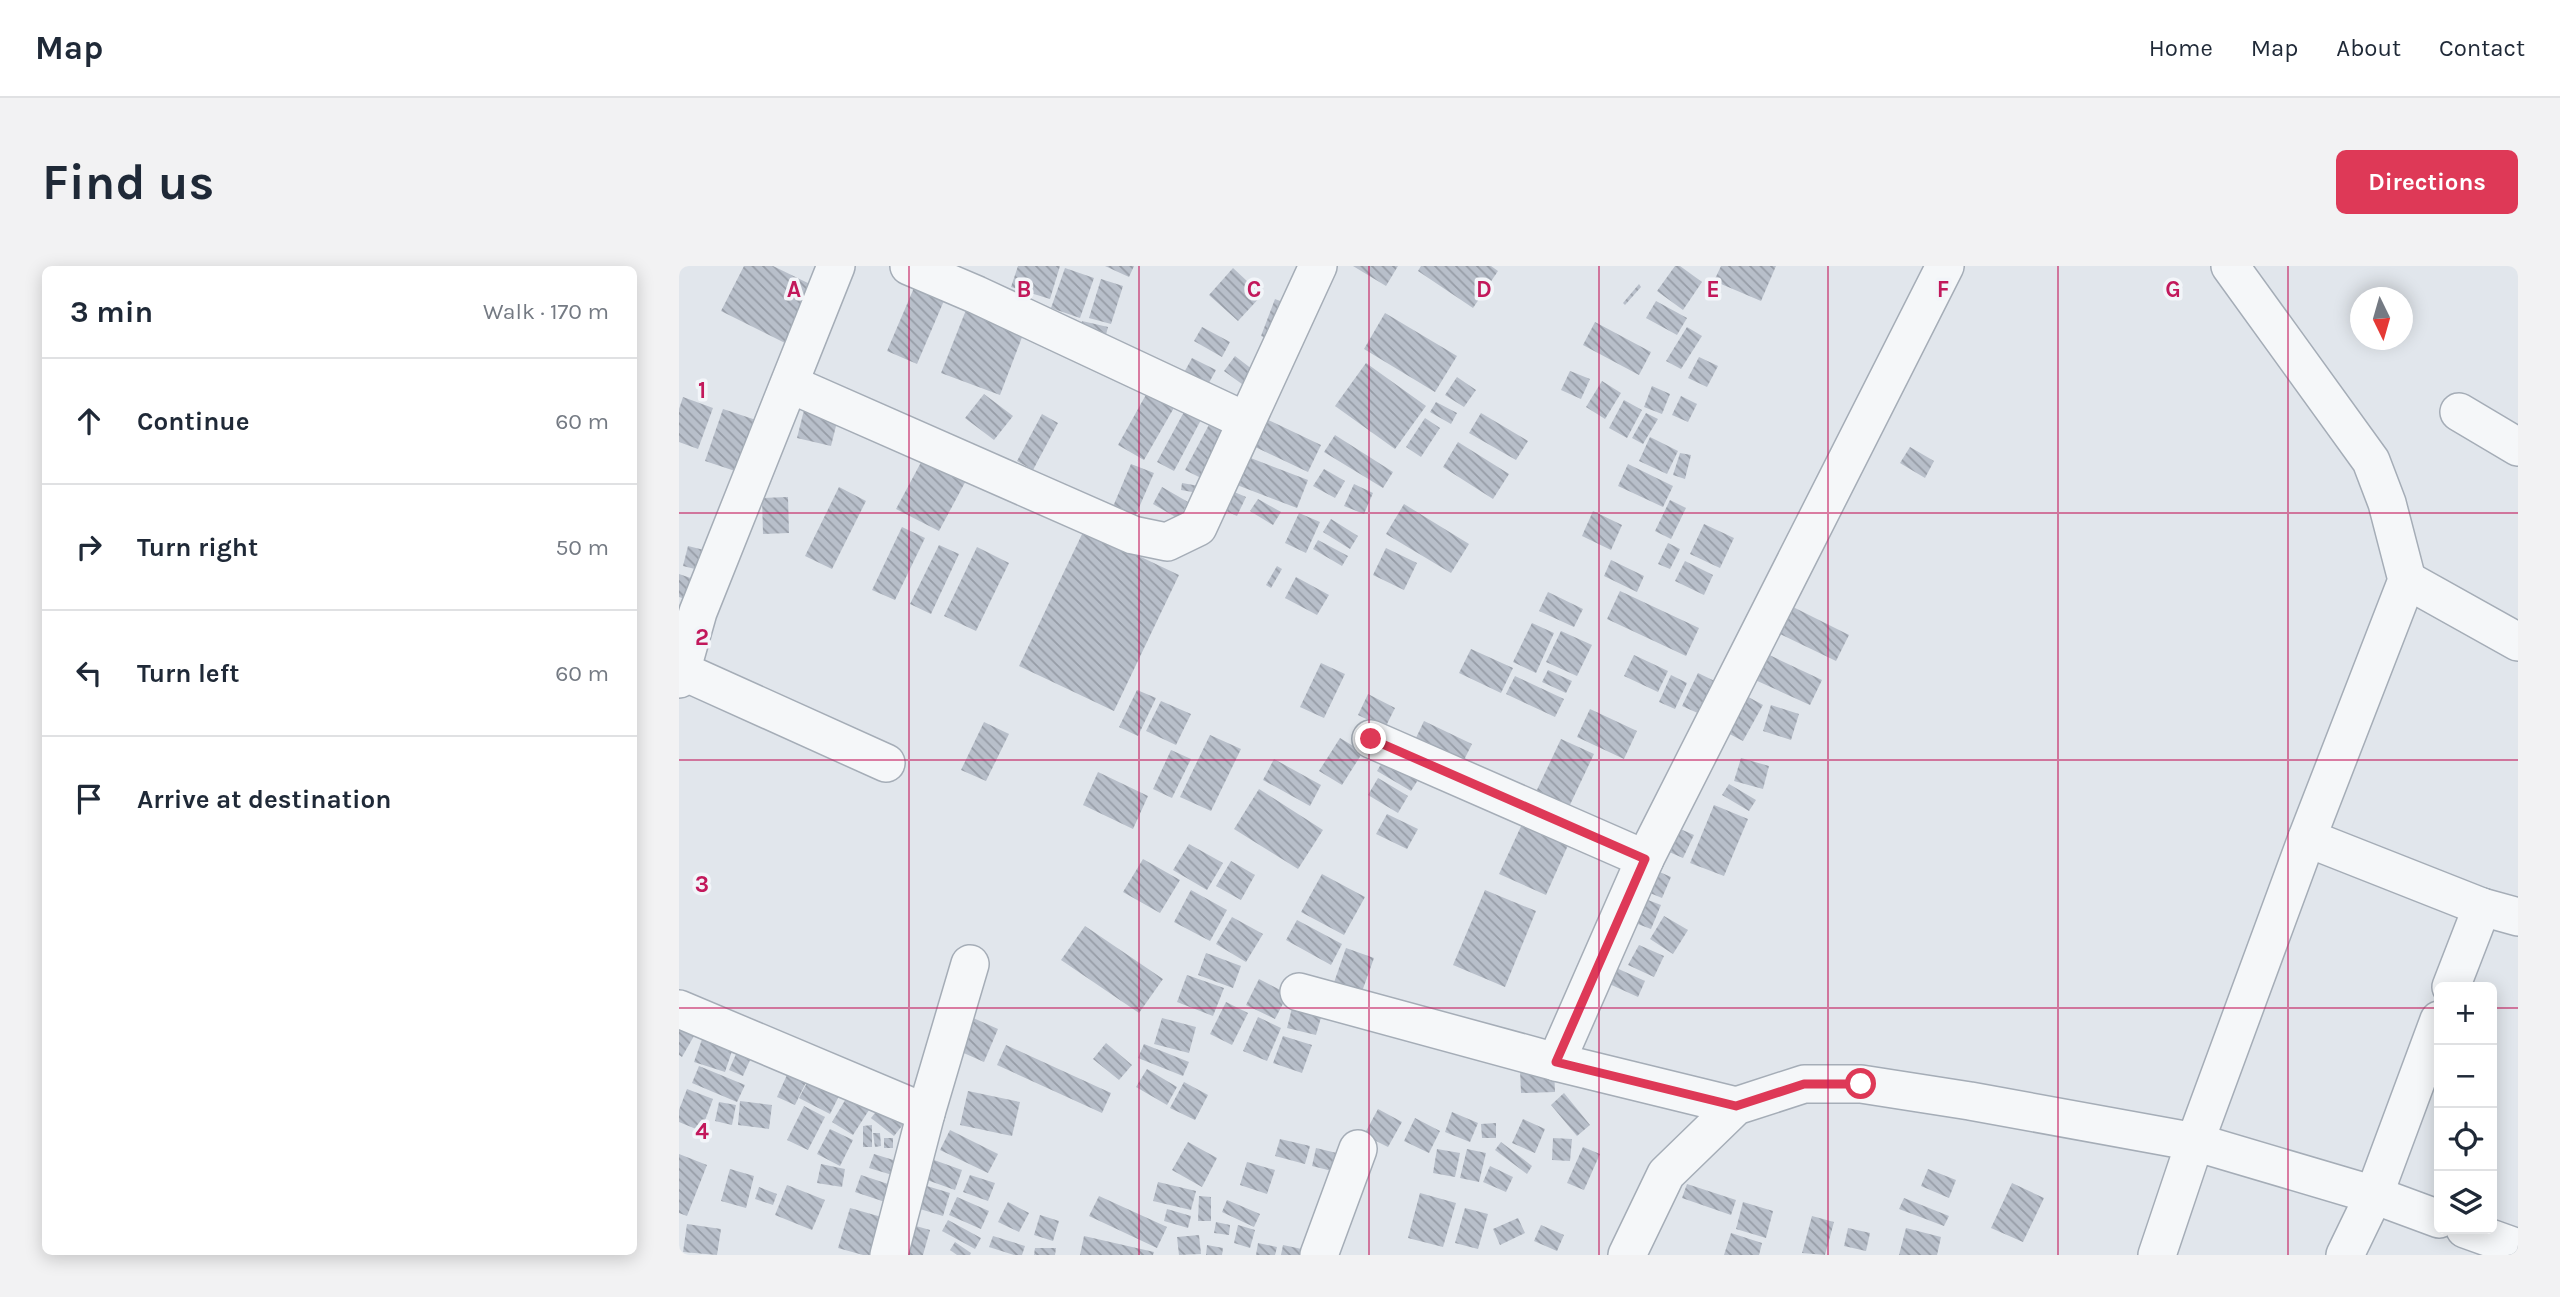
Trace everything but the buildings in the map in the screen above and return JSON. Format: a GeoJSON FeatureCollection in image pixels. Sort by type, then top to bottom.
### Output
{"type":"FeatureCollection","features":[{"type":"Feature","properties":{"kind":"street"},"geometry":{"type":"LineString","coordinates":[[836,266],[790,384],[689,609],[680,675],[886,763]]}},
{"type":"Feature","properties":{"kind":"street"},"geometry":{"type":"LineString","coordinates":[[909,266],[1246,421]]}},
{"type":"Feature","properties":{"kind":"street"},"geometry":{"type":"LineString","coordinates":[[790,384],[1133,535],[1167,542],[1198,527],[1318,266]]}},
{"type":"Feature","properties":{"kind":"street"},"geometry":{"type":"LineString","coordinates":[[1556,1062],[1645,859],[1888,374],[1945,266]]}},
{"type":"Feature","properties":{"kind":"street"},"geometry":{"type":"LineString","coordinates":[[2157,1255],[2195,1142],[2307,838],[2407,580],[2387,503],[2371,461],[2231,266]]}},
{"type":"Feature","properties":{"kind":"street"},"geometry":{"type":"LineString","coordinates":[[2459,412],[2518,447]]}},
{"type":"Feature","properties":{"kind":"street"},"geometry":{"type":"LineString","coordinates":[[2407,580],[2518,642]]}},
{"type":"Feature","properties":{"kind":"street"},"geometry":{"type":"LineString","coordinates":[[1371,739],[1645,859]]}},
{"type":"Feature","properties":{"kind":"street"},"geometry":{"type":"LineString","coordinates":[[2307,838],[2482,907],[2518,917]]}},
{"type":"Feature","properties":{"kind":"street"},"geometry":{"type":"LineString","coordinates":[[2453,982],[2482,907]]}},
{"type":"Feature","properties":{"kind":"street"},"geometry":{"type":"LineString","coordinates":[[888,1255],[970,964]]}},
{"type":"Feature","properties":{"kind":"street"},"geometry":{"type":"LineString","coordinates":[[1299,992],[1556,1062],[1736,1106]]}},
{"type":"Feature","properties":{"kind":"street"},"geometry":{"type":"LineString","coordinates":[[679,1009],[926,1113]]}},
{"type":"Feature","properties":{"kind":"street"},"geometry":{"type":"LineString","coordinates":[[2346,1255],[2374,1195],[2434,1033]]}},
{"type":"Feature","properties":{"kind":"street"},"geometry":{"type":"LineString","coordinates":[[1627,1255],[1666,1174],[1736,1106],[1804,1084],[1861,1084],[2195,1142],[2374,1195],[2434,1217]]}},
{"type":"Feature","properties":{"kind":"street"},"geometry":{"type":"LineString","coordinates":[[1319,1255],[1357,1149]]}},
{"type":"Feature","properties":{"kind":"street"},"geometry":{"type":"LineString","coordinates":[[2479,1234],[2518,1248]]}},
{"type":"Feature","properties":{"kind":"route"},"geometry":{"type":"LineString","coordinates":[[1371,739],[1645,859],[1556,1062],[1736,1106],[1804,1084],[1861,1084]]}}]}
